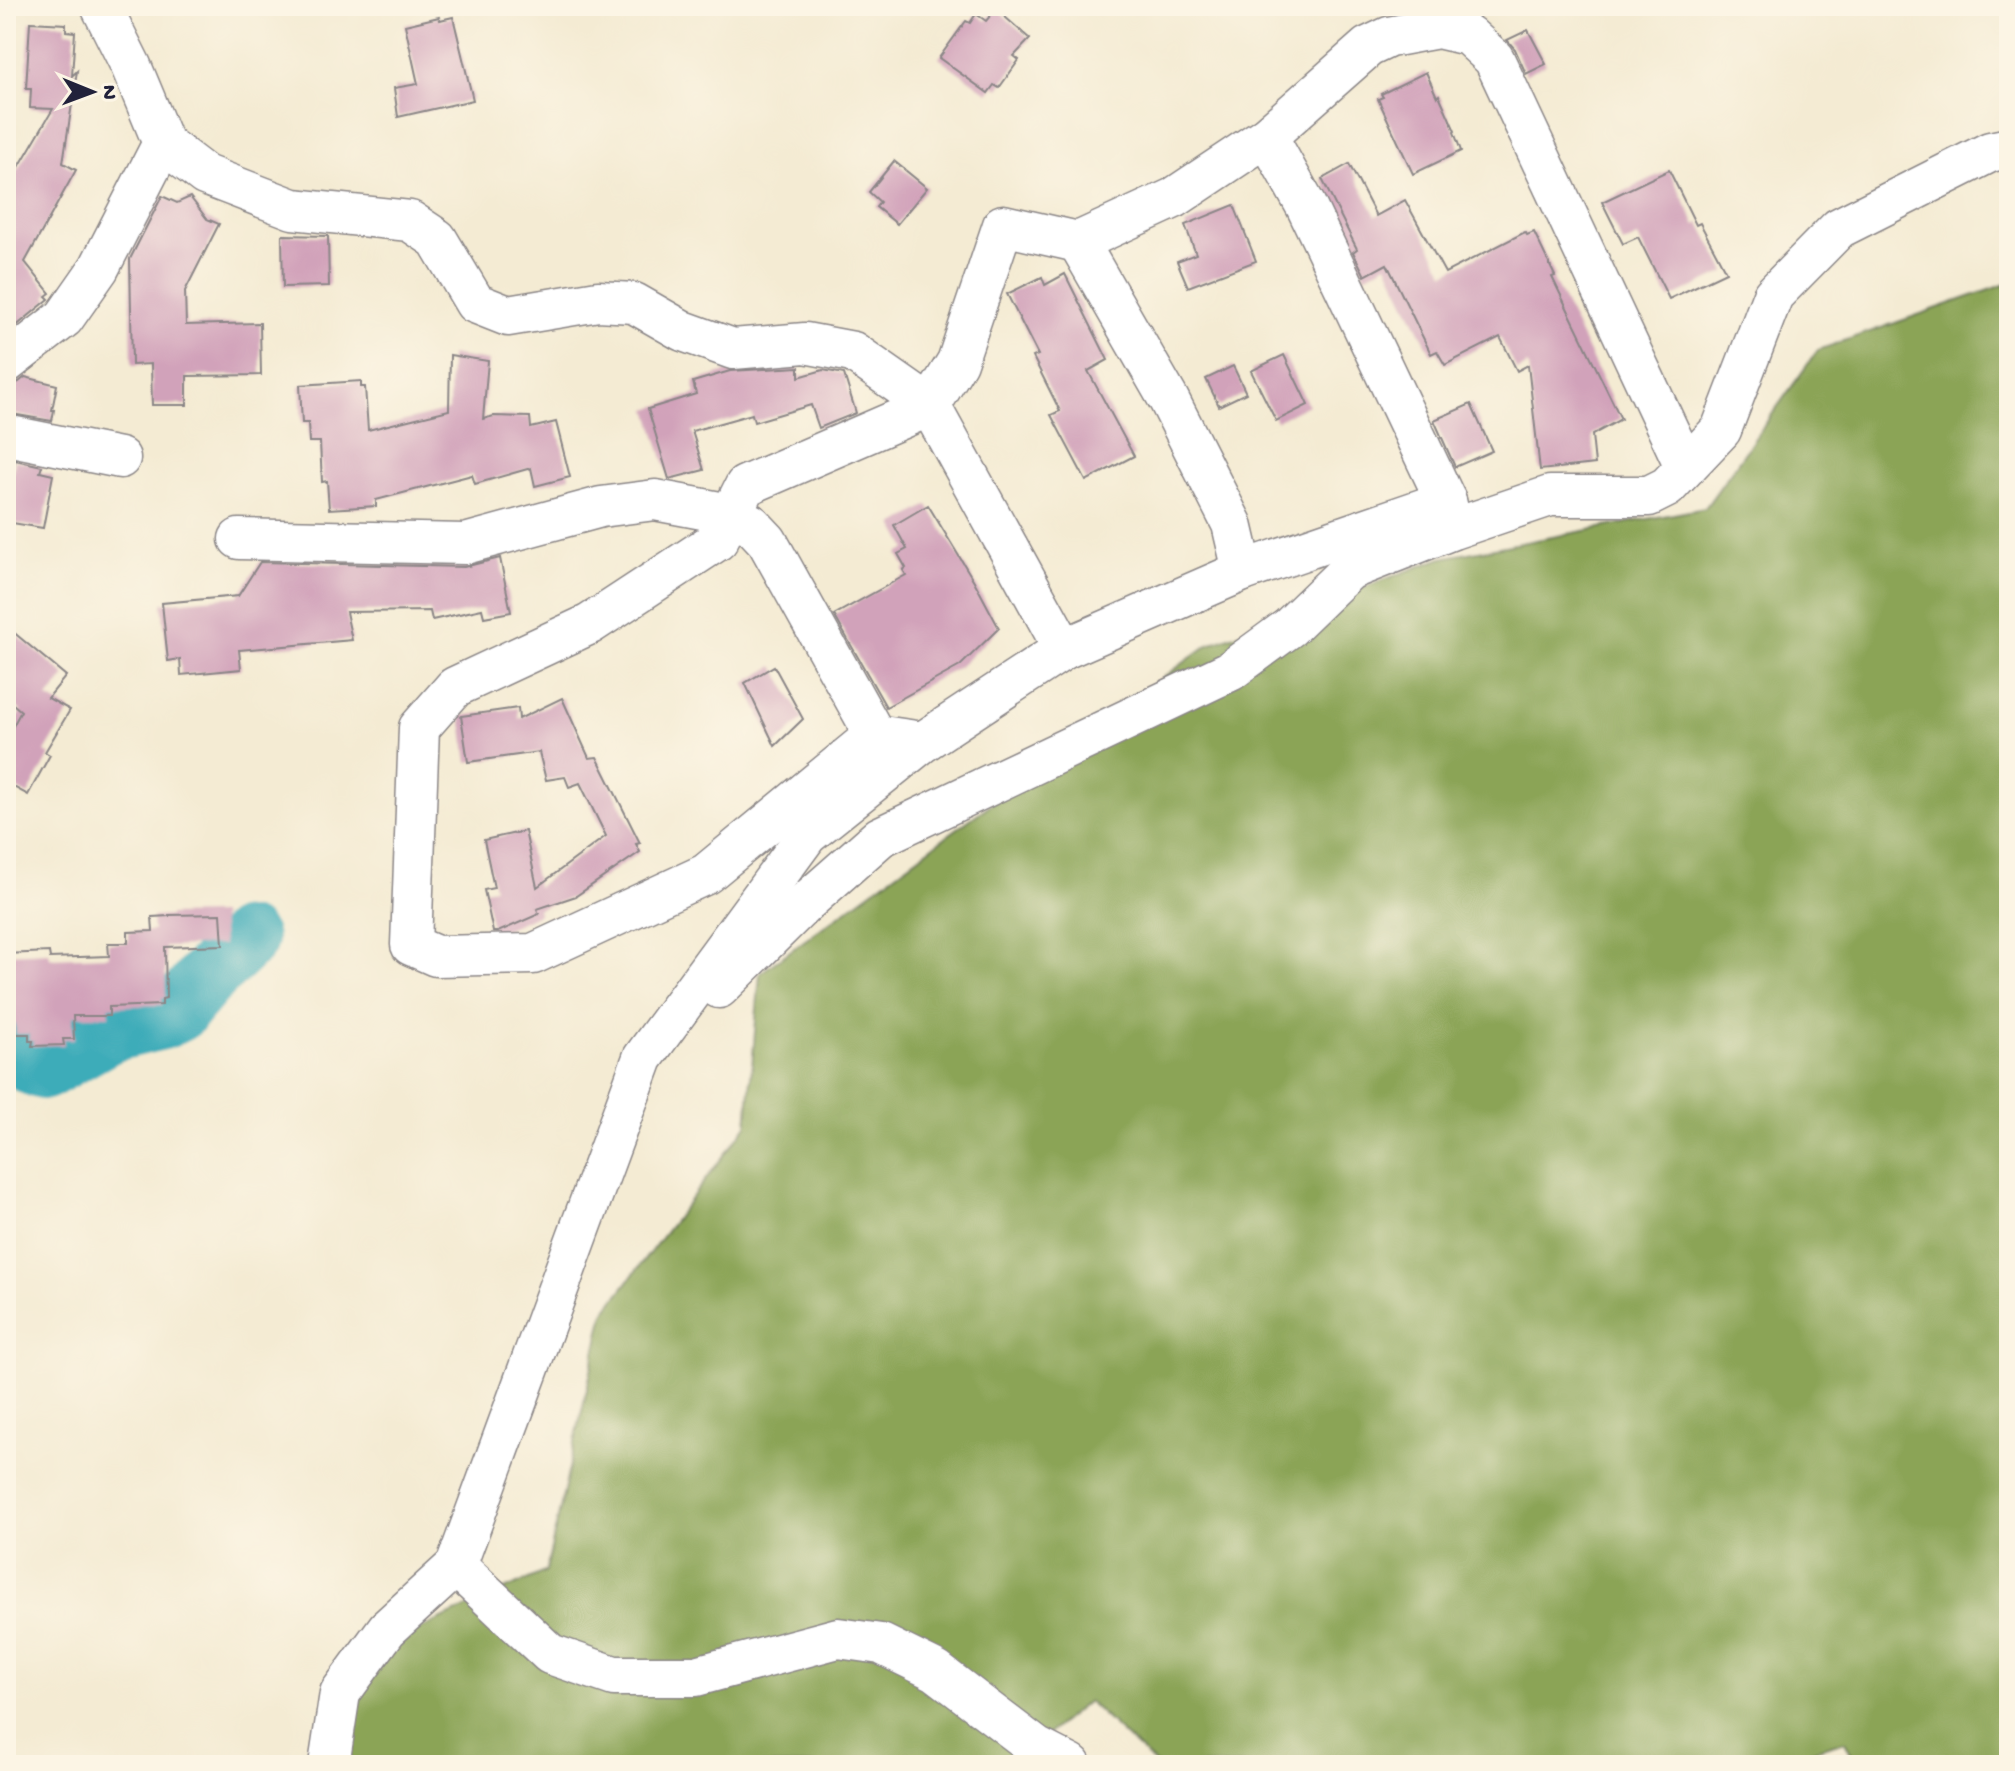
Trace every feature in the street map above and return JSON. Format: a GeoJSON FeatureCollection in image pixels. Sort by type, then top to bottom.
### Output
{"type":"FeatureCollection","features":[{"type":"Feature","properties":{"kind":"street"},"geometry":{"type":"LineString","coordinates":[[101,6],[131,66],[163,143],[205,175],[293,209],[410,221],[437,239],[475,303],[508,316],[598,301],[634,303],[683,331],[733,349],[805,343],[853,352],[930,406],[1064,649]]}},
{"type":"Feature","properties":{"kind":"street"},"geometry":{"type":"LineString","coordinates":[[923,742],[875,735],[706,874],[533,954],[436,956],[411,945],[419,728],[455,687],[590,624],[718,540],[745,486],[930,406],[957,362],[1003,225],[1078,242],[1174,198],[1267,136],[1368,47],[1389,37],[1438,28],[1468,35],[1494,59],[1685,466]]}},
{"type":"Feature","properties":{"kind":"street"},"geometry":{"type":"LineString","coordinates":[[1267,136],[1306,206],[1450,515]]}},
{"type":"Feature","properties":{"kind":"street"},"geometry":{"type":"LineString","coordinates":[[6,363],[64,318],[99,268],[163,143]]}},
{"type":"Feature","properties":{"kind":"street"},"geometry":{"type":"LineString","coordinates":[[329,1765],[340,1693],[387,1629],[456,1566],[643,1058],[807,835],[923,742],[1064,649],[1243,571],[1450,515],[1550,496],[1649,496],[1667,487],[1721,430],[1773,295],[1839,228],[1990,152],[2009,148]]}},
{"type":"Feature","properties":{"kind":"street"},"geometry":{"type":"LineString","coordinates":[[1078,242],[1169,400],[1232,524],[1243,571]]}},
{"type":"Feature","properties":{"kind":"street"},"geometry":{"type":"LineString","coordinates":[[6,435],[120,458]]}},
{"type":"Feature","properties":{"kind":"street"},"geometry":{"type":"LineString","coordinates":[[239,539],[465,544],[601,507],[655,500],[730,514],[751,524],[767,541],[875,735]]}},
{"type":"Feature","properties":{"kind":"street"},"geometry":{"type":"LineString","coordinates":[[643,1058],[804,904],[880,837],[1230,671],[1290,627],[1349,570],[1450,515]]}},
{"type":"Feature","properties":{"kind":"street"},"geometry":{"type":"LineString","coordinates":[[456,1566],[550,1654],[614,1676],[696,1676],[838,1638],[881,1644],[936,1671],[1036,1747],[1071,1765]]}},
{"type":"Feature","properties":{"kind":"green space"},"geometry":{"type":"Polygon","coordinates":[[[2009,283],[2009,1765],[1857,1765],[1845,1741],[1764,1765],[1156,1765],[1088,1701],[1010,1765],[342,1765],[334,1716],[405,1636],[546,1571],[604,1313],[747,1125],[760,973],[1208,645],[1442,558],[1705,508],[1818,350],[2009,283]]]}},
{"type":"Feature","properties":{"kind":"building"},"geometry":{"type":"Polygon","coordinates":[[[996,9],[1030,39],[1014,56],[1019,60],[999,88],[994,85],[988,93],[939,58],[966,21],[970,23],[976,14],[986,21],[996,9]]]}},
{"type":"Feature","properties":{"kind":"building"},"geometry":{"type":"Polygon","coordinates":[[[439,17],[440,20],[453,17],[473,100],[398,117],[394,88],[418,84],[405,25],[439,17]]]}},
{"type":"Feature","properties":{"kind":"building"},"geometry":{"type":"Polygon","coordinates":[[[30,22],[66,24],[66,31],[75,32],[72,76],[77,71],[63,163],[76,170],[25,262],[50,293],[46,296],[49,299],[15,327],[6,315],[6,189],[53,109],[30,108],[31,89],[26,89],[30,22]]]}},
{"type":"Feature","properties":{"kind":"building"},"geometry":{"type":"Polygon","coordinates":[[[1528,30],[1546,64],[1526,74],[1515,49],[1507,40],[1528,30]]]}},
{"type":"Feature","properties":{"kind":"building"},"geometry":{"type":"Polygon","coordinates":[[[1426,72],[1455,131],[1461,151],[1413,174],[1378,99],[1383,97],[1381,94],[1426,72]]]}},
{"type":"Feature","properties":{"kind":"building"},"geometry":{"type":"Polygon","coordinates":[[[894,161],[927,188],[897,224],[876,207],[880,202],[869,192],[894,161]]]}},
{"type":"Feature","properties":{"kind":"building"},"geometry":{"type":"Polygon","coordinates":[[[1349,164],[1376,216],[1405,200],[1445,273],[1525,232],[1527,235],[1534,232],[1555,276],[1552,277],[1621,419],[1592,435],[1595,464],[1540,470],[1528,365],[1517,371],[1500,337],[1445,365],[1437,351],[1431,354],[1387,264],[1365,276],[1353,252],[1357,249],[1322,179],[1349,164]]]}},
{"type":"Feature","properties":{"kind":"building"},"geometry":{"type":"Polygon","coordinates":[[[1669,170],[1696,225],[1700,223],[1726,272],[1669,299],[1638,237],[1623,244],[1602,202],[1669,170]]]}},
{"type":"Feature","properties":{"kind":"building"},"geometry":{"type":"Polygon","coordinates":[[[162,196],[177,203],[190,197],[207,219],[219,224],[185,291],[186,325],[260,323],[261,375],[187,376],[187,405],[152,405],[151,364],[132,365],[130,259],[162,196]]]}},
{"type":"Feature","properties":{"kind":"building"},"geometry":{"type":"Polygon","coordinates":[[[1234,205],[1256,261],[1188,287],[1177,261],[1196,254],[1185,225],[1234,205]]]}},
{"type":"Feature","properties":{"kind":"building"},"geometry":{"type":"Polygon","coordinates":[[[282,235],[328,236],[329,286],[283,287],[282,235]]]}},
{"type":"Feature","properties":{"kind":"building"},"geometry":{"type":"Polygon","coordinates":[[[1065,274],[1108,360],[1088,371],[1134,456],[1086,481],[1051,415],[1060,411],[1033,357],[1038,355],[1007,294],[1042,277],[1045,285],[1065,274]]]}},
{"type":"Feature","properties":{"kind":"building"},"geometry":{"type":"Polygon","coordinates":[[[450,355],[488,361],[483,419],[494,416],[530,417],[531,428],[556,422],[570,477],[535,486],[531,468],[475,484],[472,475],[376,500],[376,506],[329,509],[327,481],[322,482],[320,442],[309,442],[308,423],[302,423],[300,385],[361,381],[361,387],[365,387],[368,430],[449,410],[450,355]]]}},
{"type":"Feature","properties":{"kind":"building"},"geometry":{"type":"Polygon","coordinates":[[[1284,355],[1308,405],[1276,421],[1251,371],[1284,355]]]}},
{"type":"Feature","properties":{"kind":"building"},"geometry":{"type":"Polygon","coordinates":[[[1233,366],[1246,393],[1219,406],[1206,379],[1233,366]]]}},
{"type":"Feature","properties":{"kind":"building"},"geometry":{"type":"Polygon","coordinates":[[[799,367],[799,377],[823,370],[844,374],[856,413],[819,428],[811,405],[754,422],[752,414],[692,431],[704,470],[669,479],[648,409],[696,394],[693,382],[730,371],[799,367]]]}},
{"type":"Feature","properties":{"kind":"building"},"geometry":{"type":"Polygon","coordinates":[[[25,377],[57,385],[52,421],[6,413],[6,386],[25,377]]]}},
{"type":"Feature","properties":{"kind":"building"},"geometry":{"type":"Polygon","coordinates":[[[1471,404],[1492,451],[1455,467],[1434,420],[1471,404]]]}},
{"type":"Feature","properties":{"kind":"building"},"geometry":{"type":"Polygon","coordinates":[[[15,460],[42,466],[40,472],[53,475],[43,528],[6,522],[15,460]]]}},
{"type":"Feature","properties":{"kind":"building"},"geometry":{"type":"Polygon","coordinates":[[[928,505],[999,628],[960,666],[886,707],[834,615],[906,575],[903,570],[906,568],[898,554],[907,549],[894,525],[928,505]]]}},
{"type":"Feature","properties":{"kind":"building"},"geometry":{"type":"Polygon","coordinates":[[[500,558],[511,612],[484,617],[482,609],[432,620],[430,611],[346,612],[352,640],[239,650],[241,669],[181,675],[180,659],[168,661],[162,603],[238,596],[260,562],[464,567],[500,558]]]}},
{"type":"Feature","properties":{"kind":"building"},"geometry":{"type":"Polygon","coordinates":[[[6,626],[66,676],[48,698],[70,710],[45,752],[50,755],[28,795],[6,783],[6,739],[21,711],[6,698],[6,626]]]}},
{"type":"Feature","properties":{"kind":"building"},"geometry":{"type":"Polygon","coordinates":[[[774,666],[803,719],[775,746],[745,683],[774,666]]]}},
{"type":"Feature","properties":{"kind":"building"},"geometry":{"type":"Polygon","coordinates":[[[562,698],[589,758],[597,757],[640,843],[636,844],[640,852],[576,896],[537,909],[539,914],[493,932],[484,890],[494,888],[484,840],[525,831],[537,887],[606,836],[580,783],[569,787],[565,777],[546,780],[539,752],[468,762],[461,716],[518,708],[519,719],[562,698]]]}},
{"type":"Feature","properties":{"kind":"building"},"geometry":{"type":"Polygon","coordinates":[[[221,914],[223,945],[165,947],[166,998],[162,999],[162,1005],[109,1007],[109,1016],[73,1016],[74,1039],[63,1039],[64,1045],[32,1046],[29,1034],[16,1034],[16,1024],[6,1024],[6,954],[49,952],[50,958],[109,956],[108,943],[128,943],[128,932],[153,931],[152,917],[221,914]]]}},
{"type":"Feature","properties":{"kind":"waterway"},"geometry":{"type":"LineString","coordinates":[[6,1044],[24,1060],[44,1069],[109,1032],[162,1019],[178,1011],[206,978],[247,939]]}}]}
